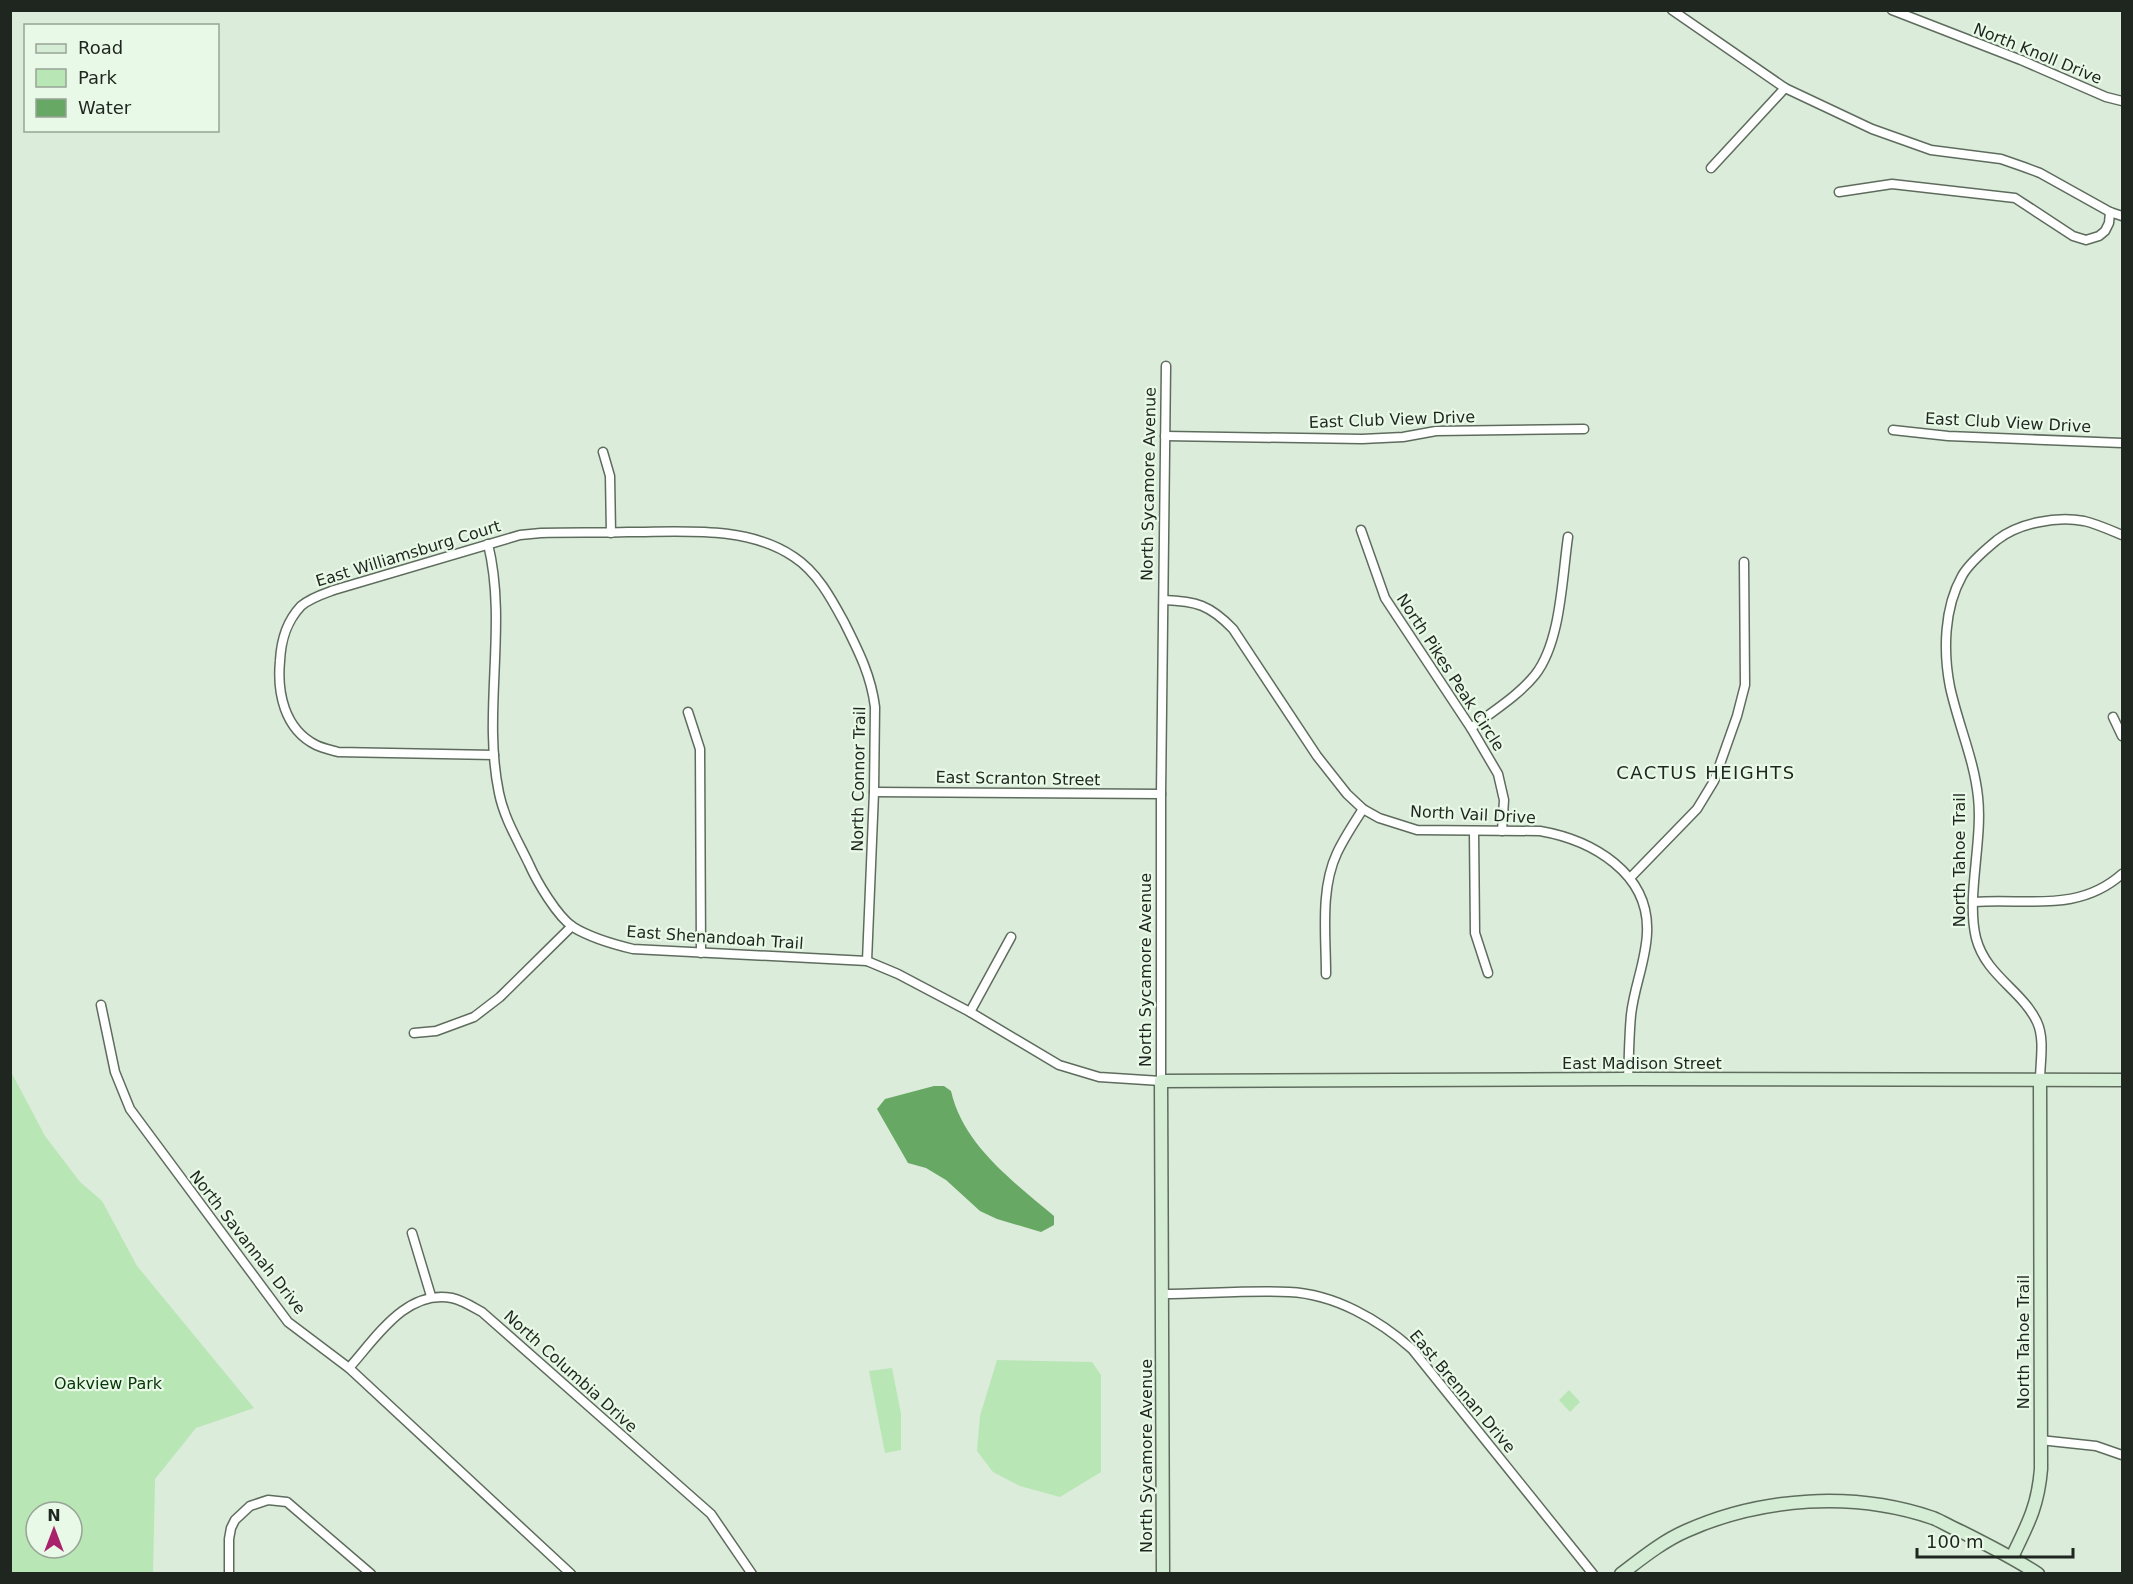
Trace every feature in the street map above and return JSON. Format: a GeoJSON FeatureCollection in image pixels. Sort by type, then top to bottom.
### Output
{"type":"FeatureCollection","features":[{"type":"Feature","properties":{"kind":"main road","name":"North Tahoe Trail"},"geometry":{"type":"LineString","coordinates":[[2012,1557],[2031,1519],[2039,1495],[2041,1469],[2040,1080]]}},
{"type":"Feature","properties":{"kind":"main road","name":"East Madison Street"},"geometry":{"type":"LineString","coordinates":[[1161,1081],[2122,1080]]}},
{"type":"Feature","properties":{"kind":"main road","name":"North Sycamore Avenue"},"geometry":{"type":"LineString","coordinates":[[1161,1081],[1163,1574]]}},
{"type":"Feature","properties":{"kind":"main road"},"geometry":{"type":"LineString","coordinates":[[1621,1574],[1653,1550],[1685,1532],[1722,1518],[1765,1506],[1840,1501],[1884,1506],[1933,1518],[2012,1557],[2038,1574]]}},
{"type":"Feature","properties":{"kind":"street"},"geometry":{"type":"LineString","coordinates":[[1672,10],[1785,88],[1895,139],[1931,150],[2001,159],[2024,166],[2110,212],[2122,216]]}},
{"type":"Feature","properties":{"kind":"street","name":"North Knoll Drive"},"geometry":{"type":"LineString","coordinates":[[1892,10],[2020,60],[2106,98],[2122,101]]}},
{"type":"Feature","properties":{"kind":"street"},"geometry":{"type":"LineString","coordinates":[[1711,168],[1785,88]]}},
{"type":"Feature","properties":{"kind":"street"},"geometry":{"type":"LineString","coordinates":[[1839,192],[1892,184],[2015,198],[2073,236],[2086,240],[2099,236],[2105,231],[2109,223],[2110,212]]}},
{"type":"Feature","properties":{"kind":"street","name":"North Sycamore Avenue"},"geometry":{"type":"LineString","coordinates":[[1161,1081],[1161,794],[1166,366]]}},
{"type":"Feature","properties":{"kind":"street","name":"East Club View Drive"},"geometry":{"type":"LineString","coordinates":[[1165,436],[1362,439],[1403,437],[1437,431],[1584,429]]}},
{"type":"Feature","properties":{"kind":"street","name":"East Club View Drive"},"geometry":{"type":"LineString","coordinates":[[1893,430],[1948,436],[2122,443]]}},
{"type":"Feature","properties":{"kind":"street"},"geometry":{"type":"LineString","coordinates":[[603,452],[610,476],[611,533]]}},
{"type":"Feature","properties":{"kind":"street","name":"North Tahoe Trail"},"geometry":{"type":"LineString","coordinates":[[2040,1080],[2041,1043],[2037,1021],[1985,960],[1974,929],[1978,798],[1972,766],[1950,687],[1947,635],[1951,602],[1963,574],[1989,546],[2004,535],[2021,527],[2067,519],[2084,521],[2122,535]]}},
{"type":"Feature","properties":{"kind":"street","name":"North Pikes Peak Circle"},"geometry":{"type":"LineString","coordinates":[[1361,530],[1385,597],[1471,728],[1498,774],[1504,800],[1502,831]]}},
{"type":"Feature","properties":{"kind":"street","name":"North Connor Trail"},"geometry":{"type":"LineString","coordinates":[[611,533],[694,532],[734,535],[769,544],[795,557],[819,579],[852,637],[870,676],[875,707],[867,962]]}},
{"type":"Feature","properties":{"kind":"street","name":"East Williamsburg Court"},"geometry":{"type":"LineString","coordinates":[[494,755],[363,754],[338,752],[315,745],[303,735],[286,714],[281,700],[279,685],[281,643],[285,630],[293,616],[308,601],[334,590],[488,544],[520,535],[541,533],[611,533]]}},
{"type":"Feature","properties":{"kind":"street"},"geometry":{"type":"LineString","coordinates":[[1471,728],[1522,689],[1536,673],[1547,654],[1555,633],[1568,537]]}},
{"type":"Feature","properties":{"kind":"street","name":"East Shenandoah Trail"},"geometry":{"type":"LineString","coordinates":[[488,544],[494,585],[494,755],[500,795],[513,831],[543,890],[572,926],[603,941],[633,949],[867,962],[898,974],[970,1012],[1059,1065],[1099,1077],[1161,1081]]}},
{"type":"Feature","properties":{"kind":"street"},"geometry":{"type":"LineString","coordinates":[[1630,878],[1697,809],[1718,770],[1745,685],[1744,562]]}},
{"type":"Feature","properties":{"kind":"street","name":"North Vail Drive"},"geometry":{"type":"LineString","coordinates":[[1164,600],[1184,600],[1202,604],[1226,621],[1317,756],[1347,794],[1363,809],[1379,818],[1417,830],[1540,831],[1574,839],[1607,856],[1630,878],[1643,907],[1647,933],[1631,1014],[1628,1079]]}},
{"type":"Feature","properties":{"kind":"street"},"geometry":{"type":"LineString","coordinates":[[688,712],[700,749],[701,953]]}},
{"type":"Feature","properties":{"kind":"street"},"geometry":{"type":"LineString","coordinates":[[2113,717],[2122,736]]}},
{"type":"Feature","properties":{"kind":"street","name":"East Scranton Street"},"geometry":{"type":"LineString","coordinates":[[874,792],[1161,794]]}},
{"type":"Feature","properties":{"kind":"street"},"geometry":{"type":"LineString","coordinates":[[1326,974],[1326,894],[1330,873],[1337,853],[1363,809]]}},
{"type":"Feature","properties":{"kind":"street"},"geometry":{"type":"LineString","coordinates":[[1474,831],[1475,933],[1488,974]]}},
{"type":"Feature","properties":{"kind":"street"},"geometry":{"type":"LineString","coordinates":[[1974,902],[2062,901],[2106,886],[2122,874]]}},
{"type":"Feature","properties":{"kind":"street"},"geometry":{"type":"LineString","coordinates":[[414,1033],[436,1031],[474,1017],[500,997],[572,926]]}},
{"type":"Feature","properties":{"kind":"street"},"geometry":{"type":"LineString","coordinates":[[970,1012],[1011,937]]}},
{"type":"Feature","properties":{"kind":"street","name":"North Savannah Drive"},"geometry":{"type":"LineString","coordinates":[[101,1005],[115,1072],[123,1095],[138,1122],[288,1322],[348,1368],[571,1574]]}},
{"type":"Feature","properties":{"kind":"street"},"geometry":{"type":"LineString","coordinates":[[348,1368],[409,1305],[431,1296],[412,1233]]}},
{"type":"Feature","properties":{"kind":"street","name":"East Brennan Drive"},"geometry":{"type":"LineString","coordinates":[[1161,1294],[1291,1292],[1320,1297],[1359,1312],[1389,1329],[1412,1349],[1593,1574]]}},
{"type":"Feature","properties":{"kind":"street","name":"North Columbia Drive"},"geometry":{"type":"LineString","coordinates":[[431,1296],[454,1298],[482,1312],[711,1514],[752,1574]]}},
{"type":"Feature","properties":{"kind":"street"},"geometry":{"type":"LineString","coordinates":[[2040,1440],[2096,1446],[2122,1455]]}},
{"type":"Feature","properties":{"kind":"street"},"geometry":{"type":"LineString","coordinates":[[229,1574],[229,1539],[235,1520],[250,1506],[268,1500],[287,1502],[371,1574]]}},
{"type":"Feature","properties":{"kind":"green space","name":"Oakview Park"},"geometry":{"type":"Polygon","coordinates":[[[11,1072],[45,1136],[80,1182],[102,1201],[137,1266],[254,1408],[196,1428],[155,1479],[153,1573],[11,1573],[11,1072]]]}},
{"type":"Feature","properties":{"kind":"green space"},"geometry":{"type":"Polygon","coordinates":[[[997,1360],[1092,1362],[1101,1375],[1101,1472],[1060,1497],[1020,1486],[993,1472],[977,1451],[980,1416],[997,1360]]]}},
{"type":"Feature","properties":{"kind":"green space"},"geometry":{"type":"Polygon","coordinates":[[[892,1368],[901,1414],[901,1450],[885,1453],[869,1371],[892,1368]]]}},
{"type":"Feature","properties":{"kind":"green space"},"geometry":{"type":"Polygon","coordinates":[[[1569,1390],[1580,1402],[1570,1412],[1559,1400],[1569,1390]]]}},
{"type":"Feature","properties":{"kind":"water"},"geometry":{"type":"Polygon","coordinates":[[[934,1086],[944,1086],[951,1091],[957,1110],[978,1145],[1007,1176],[1054,1216],[1054,1225],[1041,1232],[997,1219],[980,1211],[946,1180],[926,1168],[908,1163],[877,1109],[885,1099],[934,1086]]]}},
{"type":"Feature","properties":{"kind":"district","name":"CACTUS HEIGHTS"},"geometry":{"type":"Point","coordinates":[1706,773]}}]}
